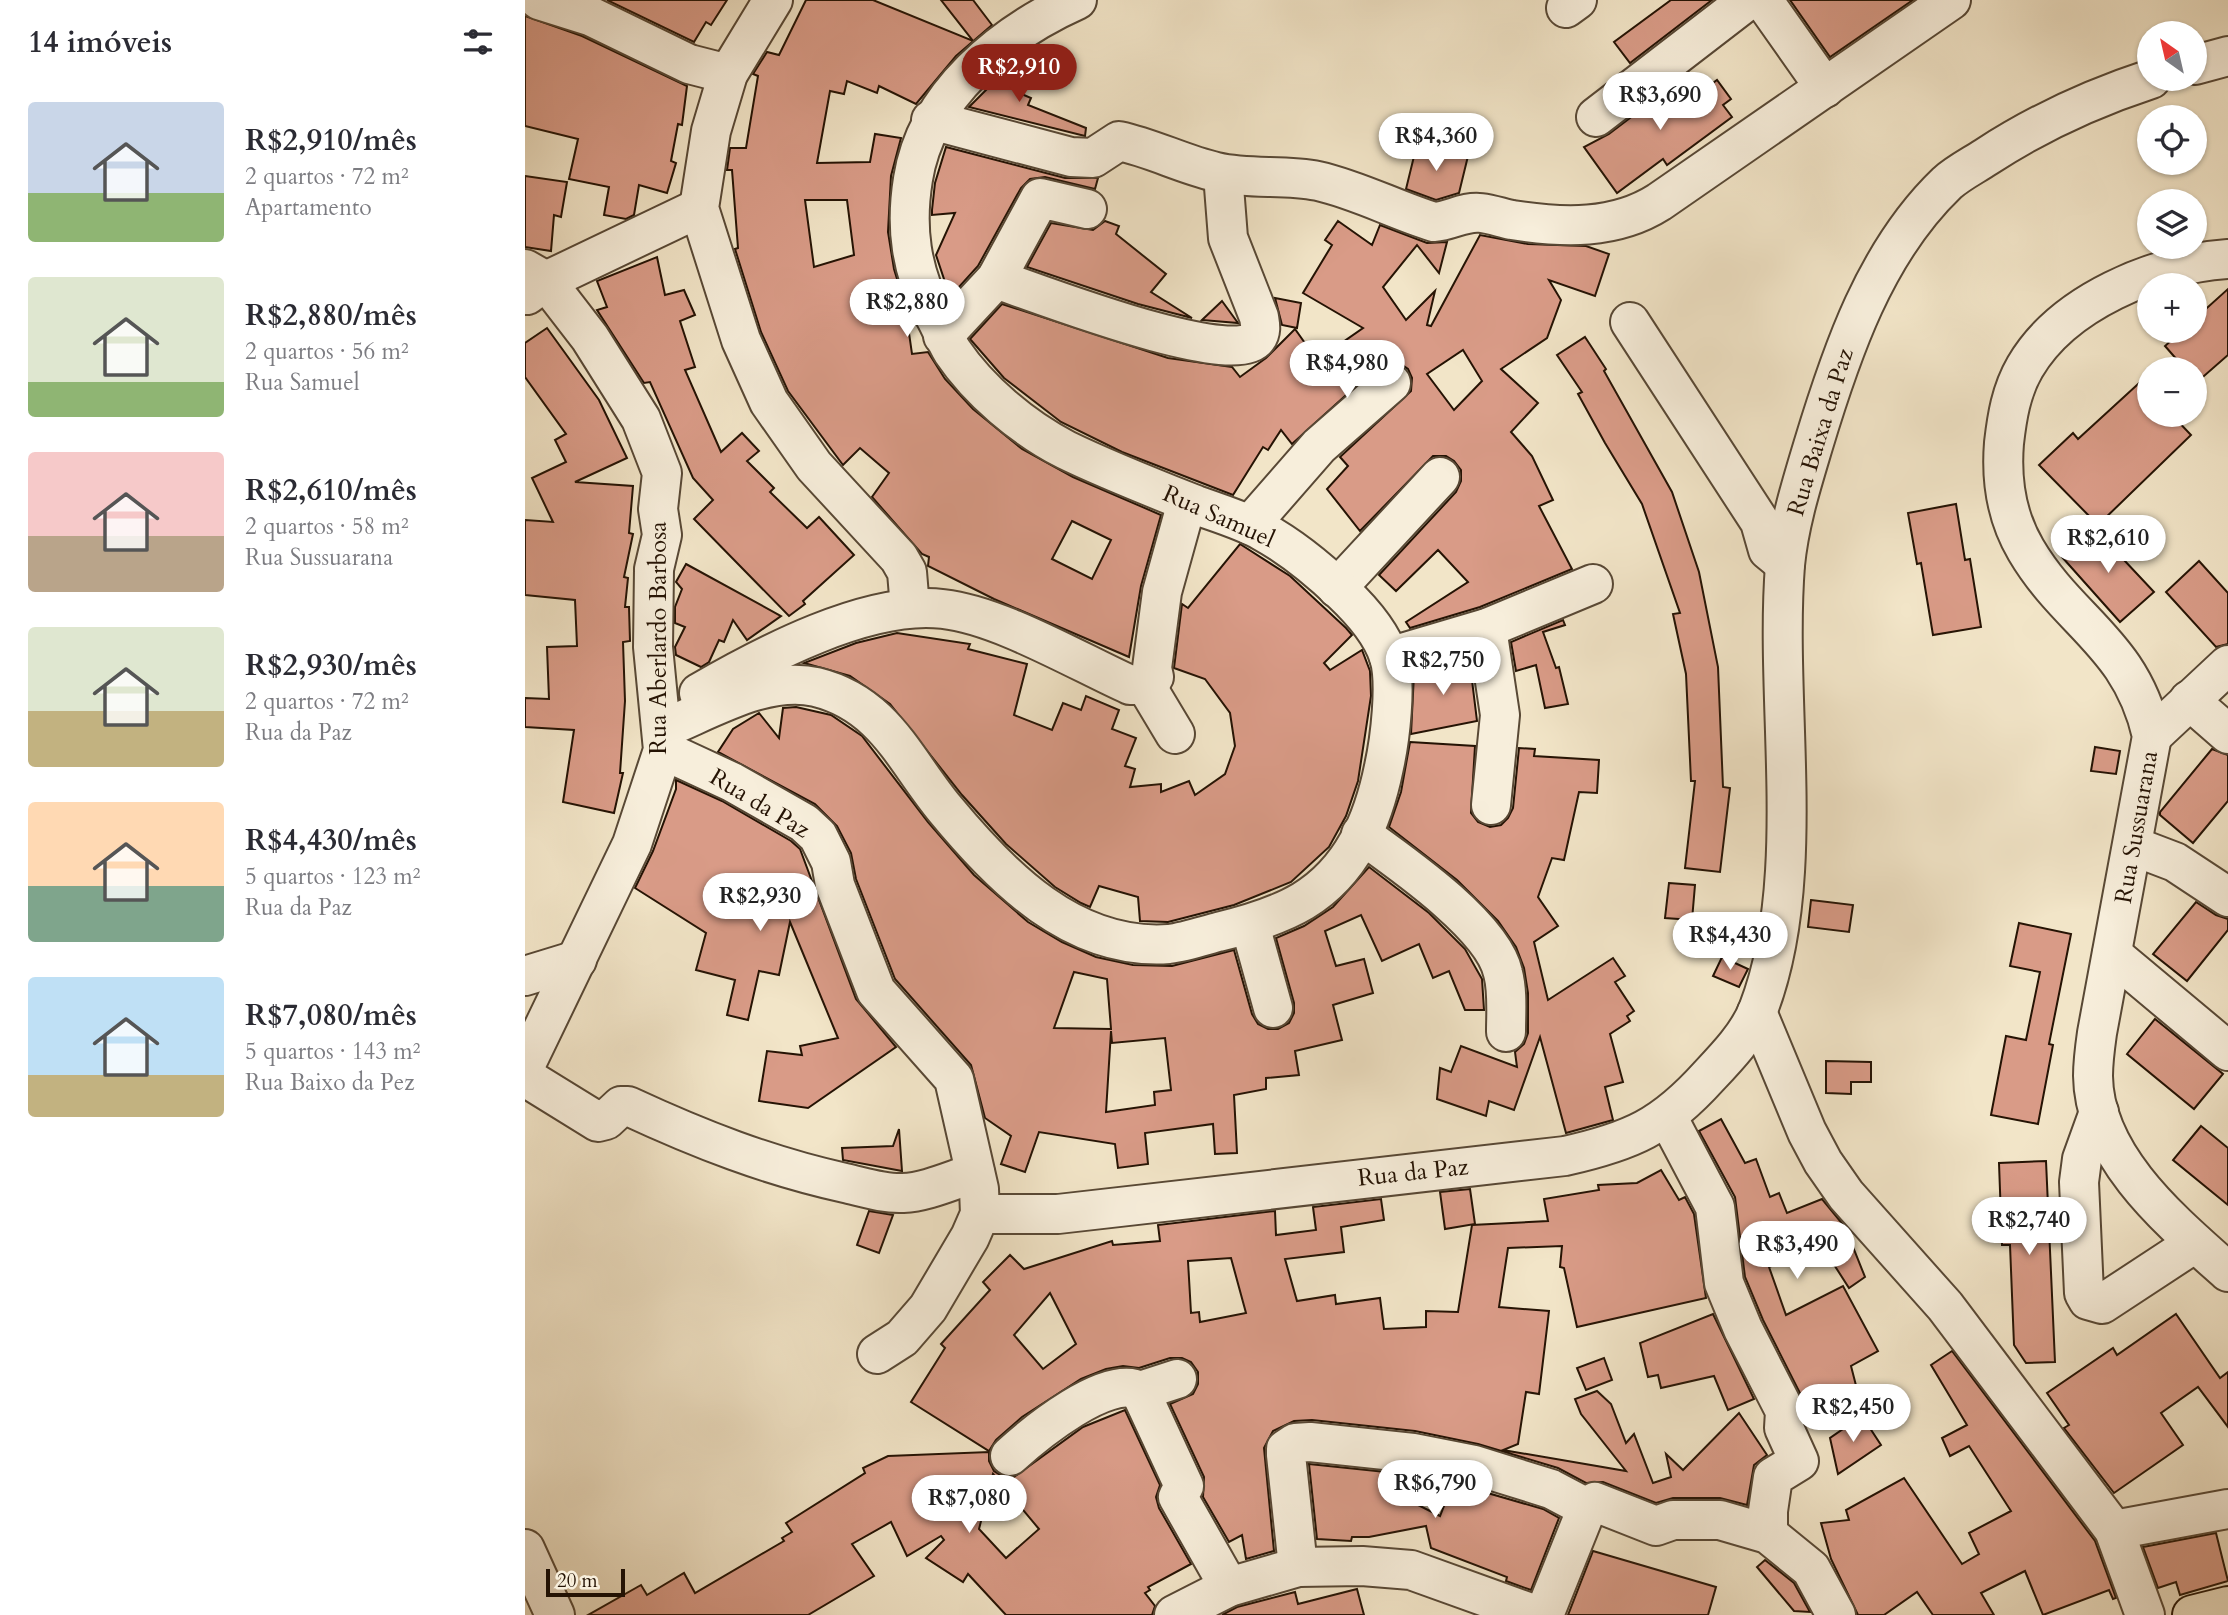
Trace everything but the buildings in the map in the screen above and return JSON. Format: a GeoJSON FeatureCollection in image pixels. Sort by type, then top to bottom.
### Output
{"type":"FeatureCollection","features":[{"type":"Feature","properties":{"kind":"main road"},"geometry":{"type":"LineString","coordinates":[[2192,1615],[2228,1606]]}},
{"type":"Feature","properties":{"kind":"street"},"geometry":{"type":"LineString","coordinates":[[539,0],[590,16],[689,64],[728,74]]}},
{"type":"Feature","properties":{"kind":"street"},"geometry":{"type":"LineString","coordinates":[[773,0],[728,74],[711,131],[699,208],[741,340],[769,402],[814,466],[899,558],[907,572],[910,608]]}},
{"type":"Feature","properties":{"kind":"street","name":"Rua Samuel"},"geometry":{"type":"LineString","coordinates":[[662,732],[751,694],[787,685],[814,687],[841,696],[870,714],[896,738],[943,807],[1039,905],[1089,932],[1131,942],[1171,944],[1250,925],[1303,901],[1342,870],[1356,852],[1381,784],[1392,729],[1389,657],[1362,611],[1325,574],[1264,531],[1187,502],[1064,449],[1002,406],[956,357],[943,336],[913,264],[907,214],[914,168],[931,120],[973,69],[1010,40],[1077,0]]}},
{"type":"Feature","properties":{"kind":"street"},"geometry":{"type":"LineString","coordinates":[[1596,117],[1748,0]]}},
{"type":"Feature","properties":{"kind":"street"},"geometry":{"type":"LineString","coordinates":[[1763,0],[1825,88]]}},
{"type":"Feature","properties":{"kind":"street"},"geometry":{"type":"LineString","coordinates":[[931,120],[1071,157],[1093,158],[1119,141],[1223,174],[1294,177],[1320,182],[1434,222],[1454,221],[1463,214],[1480,213],[1513,220],[1584,225],[1616,222],[1650,208],[1951,0]]}},
{"type":"Feature","properties":{"kind":"street"},"geometry":{"type":"LineString","coordinates":[[2207,62],[2228,56]]}},
{"type":"Feature","properties":{"kind":"street","name":"Rua Baixa da Paz"},"geometry":{"type":"LineString","coordinates":[[1776,518],[1829,393],[1859,313],[1904,232],[1949,181],[2021,134],[2100,95],[2137,83]]}},
{"type":"Feature","properties":{"kind":"street"},"geometry":{"type":"LineString","coordinates":[[996,279],[1163,334],[1222,346],[1251,343],[1258,337],[1259,317],[1228,238],[1223,174]]}},
{"type":"Feature","properties":{"kind":"street"},"geometry":{"type":"LineString","coordinates":[[943,336],[996,279],[1040,198],[1087,209]]}},
{"type":"Feature","properties":{"kind":"street"},"geometry":{"type":"LineString","coordinates":[[532,282],[699,208]]}},
{"type":"Feature","properties":{"kind":"street","name":"Rua Sussuarana"},"geometry":{"type":"LineString","coordinates":[[2228,259],[2180,266],[2144,279],[2101,298],[2069,318],[2044,339],[2024,368],[2008,411],[2002,464],[2005,492],[2013,522],[2026,550],[2047,579],[2114,652],[2145,704],[2152,736],[2096,1044],[2093,1077],[2099,1112],[2116,1151],[2142,1187],[2228,1272]]}},
{"type":"Feature","properties":{"kind":"street","name":"Rua Aberlardo Barbosa"},"geometry":{"type":"LineString","coordinates":[[525,1066],[632,844],[662,732],[653,647],[654,569],[662,535],[658,509],[662,473],[641,419],[590,338],[532,282]]}},
{"type":"Feature","properties":{"kind":"street"},"geometry":{"type":"LineString","coordinates":[[1630,322],[1776,518]]}},
{"type":"Feature","properties":{"kind":"street"},"geometry":{"type":"LineString","coordinates":[[1250,525],[1319,446],[1391,383]]}},
{"type":"Feature","properties":{"kind":"street"},"geometry":{"type":"LineString","coordinates":[[1337,588],[1440,477]]}},
{"type":"Feature","properties":{"kind":"street"},"geometry":{"type":"LineString","coordinates":[[662,732],[767,656],[854,621],[910,608],[942,608],[971,615],[1130,685],[1145,684],[1154,677],[1152,668],[1162,592],[1187,502]]}},
{"type":"Feature","properties":{"kind":"street","name":"Rua da Paz"},"geometry":{"type":"LineString","coordinates":[[662,732],[732,782],[804,823],[818,836],[831,862],[835,885],[876,991],[954,1079],[975,1173],[980,1214],[1058,1213],[1565,1156],[1625,1140],[1668,1118],[1735,1046],[1757,1012],[1776,940],[1783,894],[1786,833],[1782,704],[1785,564],[1768,550],[1776,518]]}},
{"type":"Feature","properties":{"kind":"street"},"geometry":{"type":"LineString","coordinates":[[1389,657],[1487,628],[1593,584]]}},
{"type":"Feature","properties":{"kind":"street"},"geometry":{"type":"LineString","coordinates":[[1487,628],[1500,715],[1491,805]]}},
{"type":"Feature","properties":{"kind":"street"},"geometry":{"type":"LineString","coordinates":[[2152,736],[2228,665]]}},
{"type":"Feature","properties":{"kind":"street"},"geometry":{"type":"LineString","coordinates":[[1145,684],[1175,734]]}},
{"type":"Feature","properties":{"kind":"street"},"geometry":{"type":"LineString","coordinates":[[2189,700],[2228,734]]}},
{"type":"Feature","properties":{"kind":"street"},"geometry":{"type":"LineString","coordinates":[[1361,834],[1448,902],[1493,948],[1503,971],[1506,1032]]}},
{"type":"Feature","properties":{"kind":"street"},"geometry":{"type":"LineString","coordinates":[[2133,846],[2175,862],[2228,897]]}},
{"type":"Feature","properties":{"kind":"street"},"geometry":{"type":"LineString","coordinates":[[1250,925],[1273,1008]]}},
{"type":"Feature","properties":{"kind":"street"},"geometry":{"type":"LineString","coordinates":[[2112,954],[2228,1051]]}},
{"type":"Feature","properties":{"kind":"street"},"geometry":{"type":"LineString","coordinates":[[525,976],[577,960]]}},
{"type":"Feature","properties":{"kind":"street"},"geometry":{"type":"LineString","coordinates":[[1757,1012],[1807,1132],[1831,1173],[1846,1195],[1945,1306],[2114,1530],[2145,1615]]}},
{"type":"Feature","properties":{"kind":"street"},"geometry":{"type":"LineString","coordinates":[[525,1077],[598,1122],[606,1120],[621,1106],[628,1106],[741,1155],[797,1172],[883,1191],[902,1194],[923,1190],[975,1173]]}},
{"type":"Feature","properties":{"kind":"street"},"geometry":{"type":"LineString","coordinates":[[2099,1112],[2082,1159],[2079,1182],[2084,1293],[2088,1300],[2102,1304],[2195,1242]]}},
{"type":"Feature","properties":{"kind":"street"},"geometry":{"type":"LineString","coordinates":[[1668,1118],[1715,1207],[1724,1283],[1743,1329],[1785,1411],[1784,1428],[1799,1461],[1773,1478],[1768,1534]]}},
{"type":"Feature","properties":{"kind":"street"},"geometry":{"type":"LineString","coordinates":[[877,1354],[902,1338],[929,1308],[970,1237],[980,1214]]}},
{"type":"Feature","properties":{"kind":"street"},"geometry":{"type":"LineString","coordinates":[[1140,1391],[1177,1379]]}},
{"type":"Feature","properties":{"kind":"street"},"geometry":{"type":"LineString","coordinates":[[1010,1456],[1027,1441],[1090,1399],[1131,1386],[1140,1391],[1184,1486],[1178,1497],[1229,1587]]}},
{"type":"Feature","properties":{"kind":"street"},"geometry":{"type":"LineString","coordinates":[[1298,1567],[1286,1455],[1286,1449],[1294,1443],[1413,1453],[1474,1465],[1551,1489],[1587,1508]]}},
{"type":"Feature","properties":{"kind":"street"},"geometry":{"type":"LineString","coordinates":[[1544,1615],[1587,1508],[1595,1502],[1656,1526],[1692,1518],[1720,1520],[1768,1534],[1811,1569],[1836,1615]]}},
{"type":"Feature","properties":{"kind":"street"},"geometry":{"type":"LineString","coordinates":[[2114,1530],[2228,1509]]}},
{"type":"Feature","properties":{"kind":"street"},"geometry":{"type":"LineString","coordinates":[[525,1549],[555,1615]]}},
{"type":"Feature","properties":{"kind":"street"},"geometry":{"type":"LineString","coordinates":[[1174,1615],[1229,1587],[1298,1567],[1362,1566],[1411,1570],[1535,1615]]}}]}
